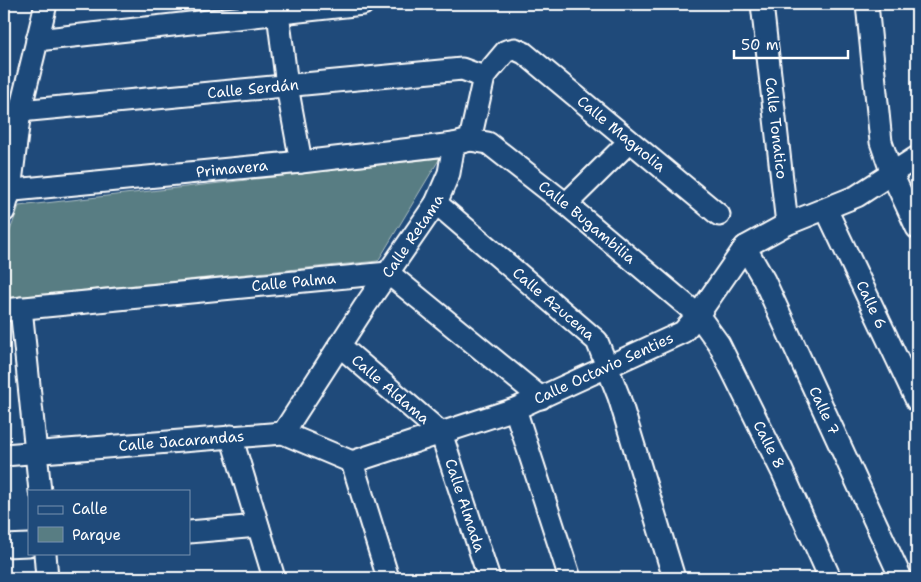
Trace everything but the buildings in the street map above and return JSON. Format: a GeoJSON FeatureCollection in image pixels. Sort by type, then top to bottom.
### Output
{"type":"FeatureCollection","features":[{"type":"Feature","properties":{"kind":"street"},"geometry":{"type":"LineString","coordinates":[[4,211],[20,111],[46,4]]}},
{"type":"Feature","properties":{"kind":"street"},"geometry":{"type":"LineString","coordinates":[[37,40],[363,4]]}},
{"type":"Feature","properties":{"kind":"street","name":"Calle Tonatico"},"geometry":{"type":"LineString","coordinates":[[762,4],[787,224]]}},
{"type":"Feature","properties":{"kind":"street"},"geometry":{"type":"LineString","coordinates":[[866,4],[881,142],[892,174],[917,228]]}},
{"type":"Feature","properties":{"kind":"street"},"geometry":{"type":"LineString","coordinates":[[278,13],[301,162]]}},
{"type":"Feature","properties":{"kind":"street","name":"Calle Retama"},"geometry":{"type":"LineString","coordinates":[[283,433],[339,345],[436,203],[462,142],[484,77],[506,51],[515,49],[524,53]]}},
{"type":"Feature","properties":{"kind":"street","name":"Calle Magnolia"},"geometry":{"type":"LineString","coordinates":[[524,53],[718,215]]}},
{"type":"Feature","properties":{"kind":"street","name":"Calle Serdán"},"geometry":{"type":"LineString","coordinates":[[20,111],[462,69],[484,77]]}},
{"type":"Feature","properties":{"kind":"street","name":"Primavera"},"geometry":{"type":"LineString","coordinates":[[7,190],[301,162],[462,142]]}},
{"type":"Feature","properties":{"kind":"street","name":"Calle Bugambilia"},"geometry":{"type":"LineString","coordinates":[[462,142],[488,143],[566,204],[698,315]]}},
{"type":"Feature","properties":{"kind":"street"},"geometry":{"type":"LineString","coordinates":[[566,204],[630,142]]}},
{"type":"Feature","properties":{"kind":"street","name":"Calle Octavio Senties"},"geometry":{"type":"LineString","coordinates":[[352,462],[515,409],[683,332],[698,315],[745,247],[787,224],[857,196],[917,156]]}},
{"type":"Feature","properties":{"kind":"street","name":"Calle Azucena"},"geometry":{"type":"LineString","coordinates":[[436,203],[597,341],[608,366],[674,578]]}},
{"type":"Feature","properties":{"kind":"street","name":"Calle 6"},"geometry":{"type":"LineString","coordinates":[[826,209],[917,401]]}},
{"type":"Feature","properties":{"kind":"street","name":"Calle 7"},"geometry":{"type":"LineString","coordinates":[[745,247],[764,280],[901,578]]}},
{"type":"Feature","properties":{"kind":"street"},"geometry":{"type":"LineString","coordinates":[[388,273],[541,398]]}},
{"type":"Feature","properties":{"kind":"street","name":"Calle Palma"},"geometry":{"type":"LineString","coordinates":[[12,309],[388,273]]}},
{"type":"Feature","properties":{"kind":"street"},"geometry":{"type":"LineString","coordinates":[[12,309],[37,452],[40,490]]}},
{"type":"Feature","properties":{"kind":"street","name":"Calle 8"},"geometry":{"type":"LineString","coordinates":[[698,315],[723,352],[782,471],[830,578]]}},
{"type":"Feature","properties":{"kind":"street","name":"Calle Aldama"},"geometry":{"type":"LineString","coordinates":[[339,345],[441,433]]}},
{"type":"Feature","properties":{"kind":"street"},"geometry":{"type":"LineString","coordinates":[[515,409],[570,578]]}},
{"type":"Feature","properties":{"kind":"street","name":"Calle Jacarandas"},"geometry":{"type":"LineString","coordinates":[[4,454],[283,433],[352,462]]}},
{"type":"Feature","properties":{"kind":"street","name":"Calle Almada"},"geometry":{"type":"LineString","coordinates":[[441,433],[489,578]]}},
{"type":"Feature","properties":{"kind":"street"},"geometry":{"type":"LineString","coordinates":[[231,436],[274,578]]}},
{"type":"Feature","properties":{"kind":"street"},"geometry":{"type":"LineString","coordinates":[[352,462],[388,578]]}},
{"type":"Feature","properties":{"kind":"street"},"geometry":{"type":"LineString","coordinates":[[190,532],[258,526]]}},
{"type":"Feature","properties":{"kind":"street"},"geometry":{"type":"LineString","coordinates":[[4,546],[28,545]]}},
{"type":"Feature","properties":{"kind":"street"},"geometry":{"type":"LineString","coordinates":[[45,554],[47,578]]}},
{"type":"Feature","properties":{"kind":"green space"},"geometry":{"type":"Polygon","coordinates":[[[440,158],[378,261],[4,298],[4,247],[19,206],[440,158]]]}}]}
